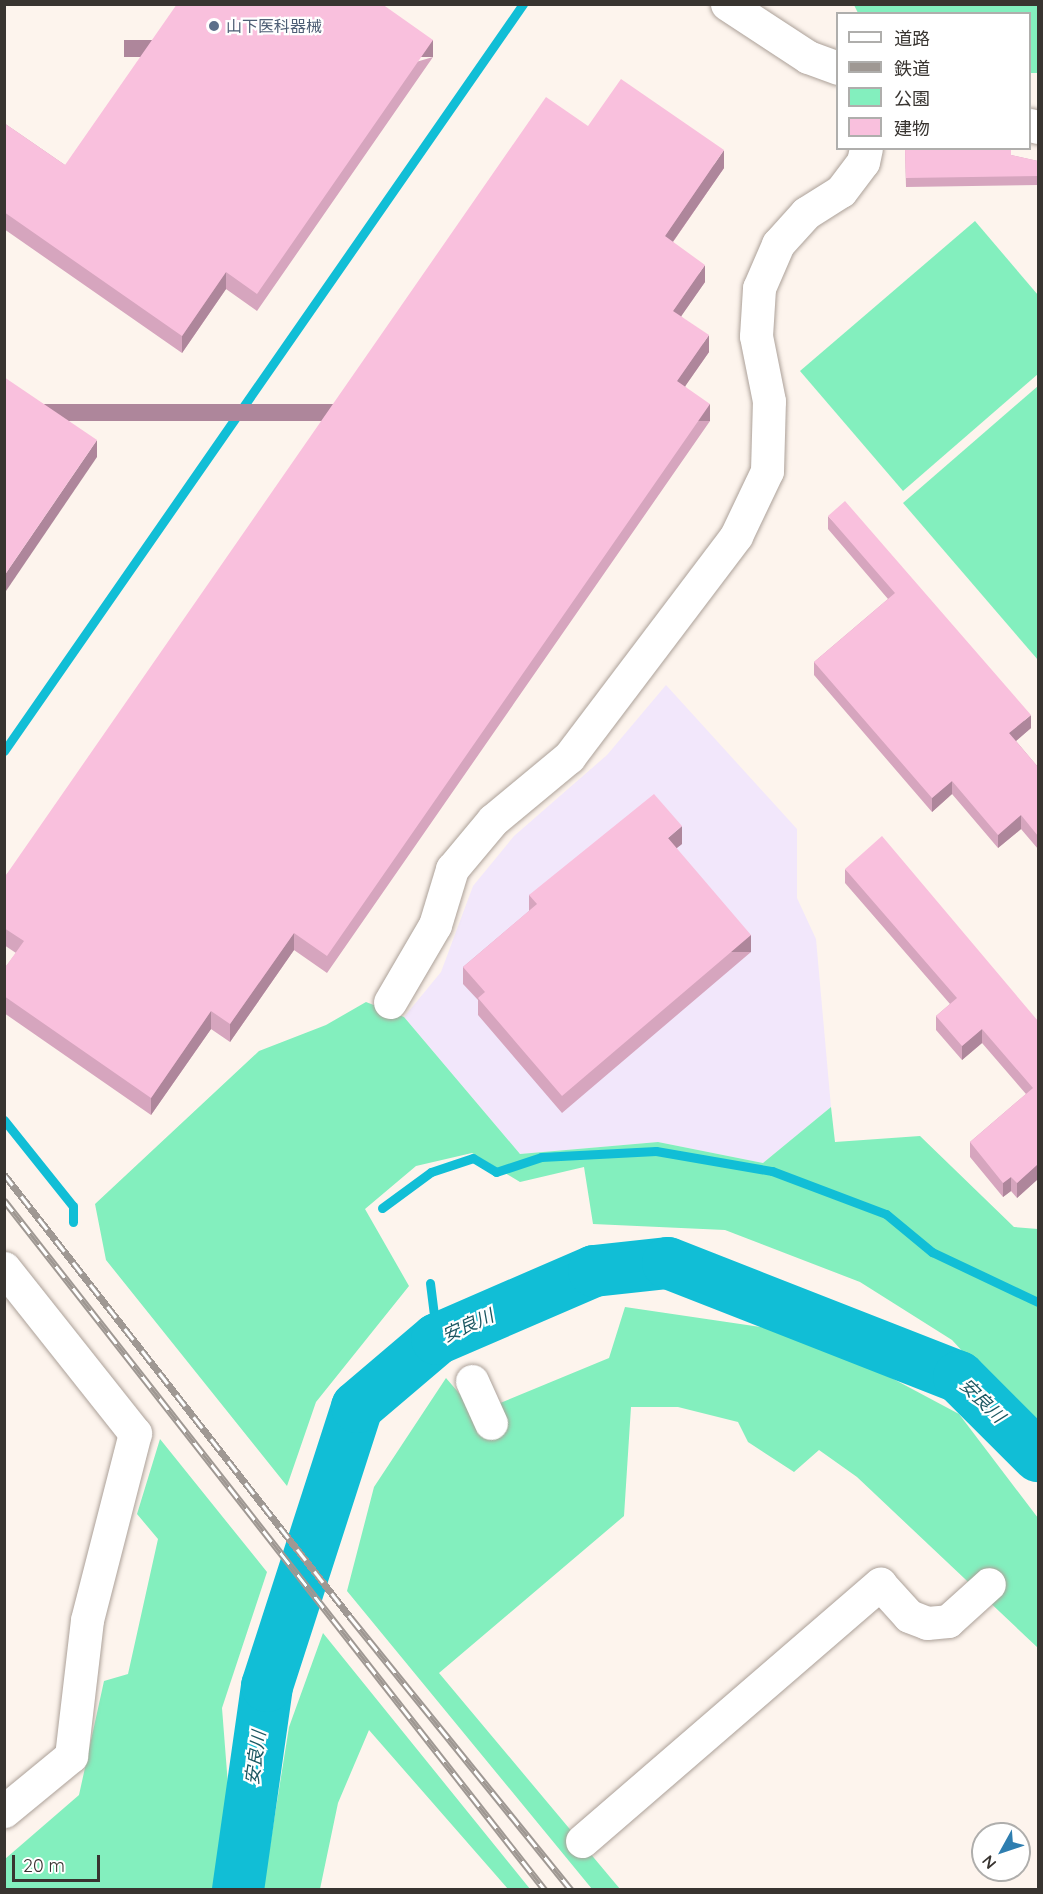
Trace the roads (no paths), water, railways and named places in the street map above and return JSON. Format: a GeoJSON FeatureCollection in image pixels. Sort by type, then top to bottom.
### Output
{"type":"FeatureCollection","features":[{"type":"Feature","properties":{"kind":"street"},"geometry":{"type":"LineString","coordinates":[[727,4],[808,57],[836,68]]}},
{"type":"Feature","properties":{"kind":"street"},"geometry":{"type":"LineString","coordinates":[[390,1002],[435,925],[452,869],[493,819],[569,757],[736,536],[767,471],[769,401],[756,336],[759,288],[778,244],[806,213],[840,191],[863,162],[866,150]]}},
{"type":"Feature","properties":{"kind":"street"},"geometry":{"type":"LineString","coordinates":[[4,1268],[135,1433],[87,1620],[71,1756],[4,1811]]}},
{"type":"Feature","properties":{"kind":"street"},"geometry":{"type":"LineString","coordinates":[[472,1381],[491,1423]]}},
{"type":"Feature","properties":{"kind":"street"},"geometry":{"type":"LineString","coordinates":[[582,1841],[880,1584],[909,1616],[927,1623],[948,1621],[989,1584]]}},
{"type":"Feature","properties":{"kind":"waterway"},"geometry":{"type":"LineString","coordinates":[[4,751],[523,4]]}},
{"type":"Feature","properties":{"kind":"waterway"},"geometry":{"type":"LineString","coordinates":[[4,1120],[73,1206],[73,1222]]}},
{"type":"Feature","properties":{"kind":"waterway"},"geometry":{"type":"LineString","coordinates":[[382,1208],[431,1172],[473,1158],[496,1172],[541,1157],[656,1151],[772,1171],[886,1214],[932,1252],[1038,1302]]}},
{"type":"Feature","properties":{"kind":"waterway","name":"安良川"},"geometry":{"type":"LineString","coordinates":[[238,1890],[267,1686],[357,1407],[437,1339],[594,1271],[668,1263],[959,1377],[1038,1456]]}},
{"type":"Feature","properties":{"kind":"waterway"},"geometry":{"type":"LineString","coordinates":[[430,1283],[437,1339]]}},
{"type":"Feature","properties":{"kind":"railway"},"geometry":{"type":"LineString","coordinates":[[4,1174],[351,1618],[571,1890]]}},
{"type":"Feature","properties":{"kind":"railway"},"geometry":{"type":"LineString","coordinates":[[4,1200],[545,1890]]}},
{"type":"Feature","properties":{"kind":"place","name":"山下医科器械"},"geometry":{"type":"Point","coordinates":[214,26]}}]}
